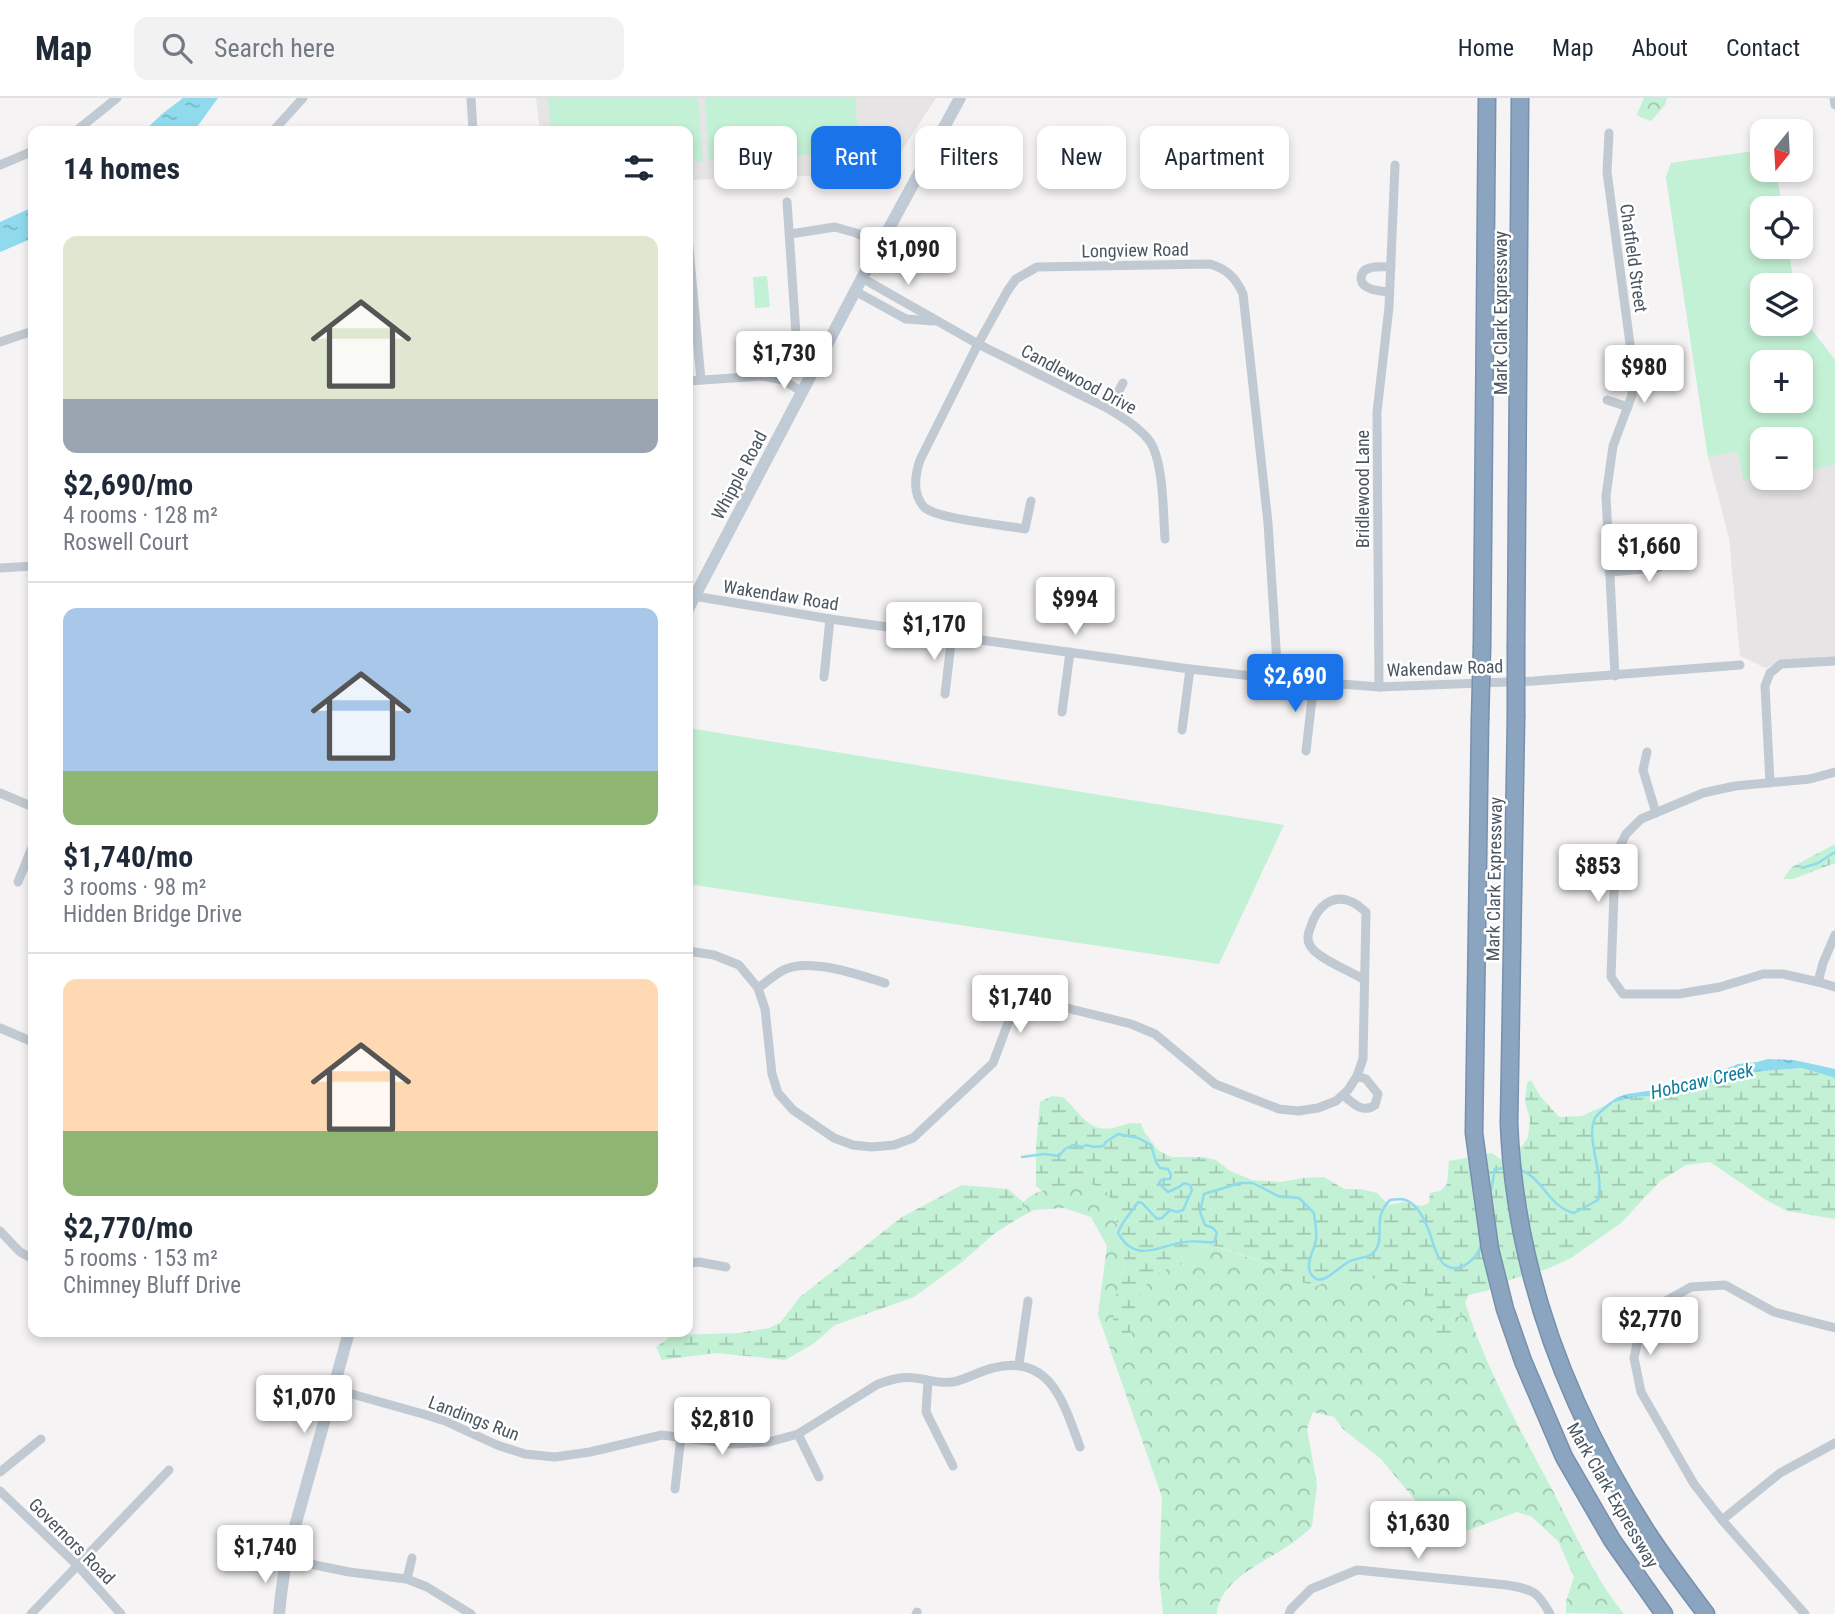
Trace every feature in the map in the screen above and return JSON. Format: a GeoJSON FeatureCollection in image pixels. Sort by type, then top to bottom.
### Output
{"type":"FeatureCollection","features":[{"type":"Feature","properties":{"kind":"highway","name":"Mark Clark Expressway"},"geometry":{"type":"LineString","coordinates":[[1487,98],[1474,1133],[1490,1249],[1505,1309],[1535,1391],[1564,1457],[1612,1540],[1664,1614]]}},
{"type":"Feature","properties":{"kind":"highway","name":"Mark Clark Expressway"},"geometry":{"type":"LineString","coordinates":[[1520,98],[1516,718],[1508,1123],[1510,1156],[1530,1275],[1563,1373],[1603,1457],[1648,1533],[1706,1614]]}},
{"type":"Feature","properties":{"kind":"highway"},"geometry":{"type":"LineString","coordinates":[[1648,1533],[1719,1614]]}},
{"type":"Feature","properties":{"kind":"main road","name":"Whipple Road"},"geometry":{"type":"LineString","coordinates":[[693,591],[960,98]]}},
{"type":"Feature","properties":{"kind":"main road"},"geometry":{"type":"LineString","coordinates":[[279,1614],[286,1559],[348,1337]]}},
{"type":"Feature","properties":{"kind":"street"},"geometry":{"type":"LineString","coordinates":[[82,126],[117,98]]}},
{"type":"Feature","properties":{"kind":"street"},"geometry":{"type":"LineString","coordinates":[[278,126],[303,98]]}},
{"type":"Feature","properties":{"kind":"street"},"geometry":{"type":"LineString","coordinates":[[471,98],[474,126]]}},
{"type":"Feature","properties":{"kind":"street"},"geometry":{"type":"LineString","coordinates":[[1834,98],[1835,105]]}},
{"type":"Feature","properties":{"kind":"street","name":"Chatfield Street"},"geometry":{"type":"LineString","coordinates":[[1609,133],[1607,172],[1633,366],[1632,395],[1614,446],[1606,496],[1615,676]]}},
{"type":"Feature","properties":{"kind":"street"},"geometry":{"type":"LineString","coordinates":[[0,165],[28,153]]}},
{"type":"Feature","properties":{"kind":"street","name":"Bridlewood Lane"},"geometry":{"type":"LineString","coordinates":[[1379,687],[1377,412],[1390,292],[1395,164]]}},
{"type":"Feature","properties":{"kind":"street"},"geometry":{"type":"LineString","coordinates":[[783,380],[797,348],[788,202]]}},
{"type":"Feature","properties":{"kind":"street"},"geometry":{"type":"LineString","coordinates":[[790,234],[835,227],[881,243]]}},
{"type":"Feature","properties":{"kind":"street","name":"Longview Road"},"geometry":{"type":"LineString","coordinates":[[1031,501],[1025,529],[942,515],[925,508],[917,493],[915,477],[920,460],[978,344],[1016,279],[1037,267],[1210,264],[1221,268],[1238,282],[1243,294],[1268,523],[1278,679]]}},
{"type":"Feature","properties":{"kind":"street"},"geometry":{"type":"LineString","coordinates":[[1390,292],[1367,288],[1361,279],[1362,273],[1371,267],[1391,267]]}},
{"type":"Feature","properties":{"kind":"street","name":"Candlewood Drive"},"geometry":{"type":"LineString","coordinates":[[862,278],[978,344],[1126,420],[1149,440],[1159,462],[1166,539]]}},
{"type":"Feature","properties":{"kind":"street","name":"Candlewood Drive"},"geometry":{"type":"LineString","coordinates":[[855,291],[906,319],[940,322]]}},
{"type":"Feature","properties":{"kind":"street"},"geometry":{"type":"LineString","coordinates":[[693,292],[701,380]]}},
{"type":"Feature","properties":{"kind":"street"},"geometry":{"type":"LineString","coordinates":[[0,342],[28,333]]}},
{"type":"Feature","properties":{"kind":"street"},"geometry":{"type":"LineString","coordinates":[[693,381],[762,376],[783,380],[802,392]]}},
{"type":"Feature","properties":{"kind":"street"},"geometry":{"type":"LineString","coordinates":[[1109,409],[1123,383]]}},
{"type":"Feature","properties":{"kind":"street"},"geometry":{"type":"LineString","coordinates":[[1607,400],[1628,407]]}},
{"type":"Feature","properties":{"kind":"street"},"geometry":{"type":"LineString","coordinates":[[1609,572],[1658,568],[1674,556]]}},
{"type":"Feature","properties":{"kind":"street"},"geometry":{"type":"LineString","coordinates":[[0,568],[28,566]]}},
{"type":"Feature","properties":{"kind":"street","name":"Wakendaw Road"},"geometry":{"type":"LineString","coordinates":[[693,595],[830,619],[1190,669],[1379,687],[1534,681],[1740,665]]}},
{"type":"Feature","properties":{"kind":"street"},"geometry":{"type":"LineString","coordinates":[[824,677],[830,619]]}},
{"type":"Feature","properties":{"kind":"street"},"geometry":{"type":"LineString","coordinates":[[946,694],[953,635]]}},
{"type":"Feature","properties":{"kind":"street"},"geometry":{"type":"LineString","coordinates":[[1062,712],[1070,652]]}},
{"type":"Feature","properties":{"kind":"street"},"geometry":{"type":"LineString","coordinates":[[1770,783],[1766,686],[1770,673],[1782,664],[1835,661]]}},
{"type":"Feature","properties":{"kind":"street"},"geometry":{"type":"LineString","coordinates":[[1182,730],[1190,669]]}},
{"type":"Feature","properties":{"kind":"street"},"geometry":{"type":"LineString","coordinates":[[1306,751],[1314,682]]}},
{"type":"Feature","properties":{"kind":"street"},"geometry":{"type":"LineString","coordinates":[[1647,752],[1643,770],[1656,813]]}},
{"type":"Feature","properties":{"kind":"street"},"geometry":{"type":"LineString","coordinates":[[1835,772],[1811,779],[1735,786],[1703,793],[1641,819],[1626,834],[1615,864],[1611,977],[1623,994],[1679,994],[1720,987],[1763,975],[1783,974],[1835,987]]}},
{"type":"Feature","properties":{"kind":"street"},"geometry":{"type":"LineString","coordinates":[[0,793],[28,805]]}},
{"type":"Feature","properties":{"kind":"street"},"geometry":{"type":"LineString","coordinates":[[18,882],[28,857]]}},
{"type":"Feature","properties":{"kind":"street"},"geometry":{"type":"LineString","coordinates":[[693,952],[714,955],[738,965],[758,988],[765,1009],[772,1074],[778,1093],[793,1110],[834,1138],[853,1145],[872,1147],[894,1145],[913,1138],[993,1063],[1008,1023],[1017,1009],[1035,1000],[1131,1024],[1155,1034],[1214,1084],[1279,1109],[1298,1111],[1318,1108],[1336,1101],[1348,1090],[1363,1059],[1366,912],[1352,902],[1338,899],[1322,904],[1310,927],[1308,937],[1311,947],[1321,956],[1363,979]]}},
{"type":"Feature","properties":{"kind":"street"},"geometry":{"type":"LineString","coordinates":[[1818,982],[1835,935]]}},
{"type":"Feature","properties":{"kind":"street"},"geometry":{"type":"LineString","coordinates":[[758,988],[786,968],[811,965],[849,972],[885,983]]}},
{"type":"Feature","properties":{"kind":"street"},"geometry":{"type":"LineString","coordinates":[[0,1028],[28,1040]]}},
{"type":"Feature","properties":{"kind":"street"},"geometry":{"type":"LineString","coordinates":[[1343,1095],[1363,1109],[1375,1105],[1378,1094],[1366,1079],[1357,1076]]}},
{"type":"Feature","properties":{"kind":"street"},"geometry":{"type":"LineString","coordinates":[[0,1231],[20,1252],[28,1256]]}},
{"type":"Feature","properties":{"kind":"street"},"geometry":{"type":"LineString","coordinates":[[693,1263],[726,1267]]}},
{"type":"Feature","properties":{"kind":"street"},"geometry":{"type":"LineString","coordinates":[[1805,1614],[1694,1483],[1641,1392],[1634,1359],[1640,1330],[1664,1302],[1691,1287],[1725,1285],[1774,1312],[1835,1328]]}},
{"type":"Feature","properties":{"kind":"street"},"geometry":{"type":"LineString","coordinates":[[1028,1301],[1019,1364],[1047,1378],[1056,1389],[1080,1447]]}},
{"type":"Feature","properties":{"kind":"street","name":"Landings Run"},"geometry":{"type":"LineString","coordinates":[[334,1389],[423,1413],[496,1445],[525,1454],[555,1457],[590,1452],[662,1435],[733,1444],[769,1442],[798,1433],[878,1384],[892,1379],[906,1377],[950,1383],[992,1368],[1019,1364]]}},
{"type":"Feature","properties":{"kind":"street"},"geometry":{"type":"LineString","coordinates":[[928,1381],[926,1412],[953,1466]]}},
{"type":"Feature","properties":{"kind":"street"},"geometry":{"type":"LineString","coordinates":[[798,1433],[819,1477]]}},
{"type":"Feature","properties":{"kind":"street"},"geometry":{"type":"LineString","coordinates":[[675,1489],[681,1436]]}},
{"type":"Feature","properties":{"kind":"street"},"geometry":{"type":"LineString","coordinates":[[0,1472],[41,1439]]}},
{"type":"Feature","properties":{"kind":"street"},"geometry":{"type":"LineString","coordinates":[[1723,1520],[1780,1473],[1835,1443]]}},
{"type":"Feature","properties":{"kind":"street"},"geometry":{"type":"LineString","coordinates":[[31,1614],[169,1470]]}},
{"type":"Feature","properties":{"kind":"street","name":"Governors Road"},"geometry":{"type":"LineString","coordinates":[[0,1491],[78,1566],[121,1614]]}},
{"type":"Feature","properties":{"kind":"street"},"geometry":{"type":"LineString","coordinates":[[407,1579],[412,1558]]}},
{"type":"Feature","properties":{"kind":"street"},"geometry":{"type":"LineString","coordinates":[[286,1559],[349,1572],[407,1579],[427,1587],[471,1614]]}},
{"type":"Feature","properties":{"kind":"street"},"geometry":{"type":"LineString","coordinates":[[1289,1614],[1311,1589],[1357,1570],[1507,1584],[1529,1589],[1540,1596],[1550,1614]]}},
{"type":"Feature","properties":{"kind":"shaded area"},"geometry":{"type":"Polygon","coordinates":[[[536,98],[936,98],[918,126],[915,126],[901,152],[901,126],[811,126],[811,176],[797,176],[797,126],[714,126],[714,179],[693,180],[693,126],[539,126],[536,98]]]}},
{"type":"Feature","properties":{"kind":"shaded area"},"geometry":{"type":"Polygon","coordinates":[[[1750,152],[1750,182],[1778,182],[1780,196],[1750,196],[1750,259],[1790,259],[1792,273],[1750,273],[1750,336],[1813,336],[1813,332],[1835,360],[1835,657],[1778,662],[1766,668],[1740,656],[1729,538],[1708,457],[1666,177],[1671,163],[1750,152]]]}},
{"type":"Feature","properties":{"kind":"green space"},"geometry":{"type":"Polygon","coordinates":[[[548,98],[698,98],[703,161],[693,162],[693,126],[551,126],[548,98]]]}},
{"type":"Feature","properties":{"kind":"green space"},"geometry":{"type":"Polygon","coordinates":[[[705,98],[855,98],[857,126],[811,126],[811,154],[797,155],[797,126],[714,126],[714,161],[709,161],[705,98]]]}},
{"type":"Feature","properties":{"kind":"green space"},"geometry":{"type":"Polygon","coordinates":[[[1644,98],[1667,98],[1665,105],[1651,121],[1637,114],[1644,98]]]}},
{"type":"Feature","properties":{"kind":"green space"},"geometry":{"type":"Polygon","coordinates":[[[1750,152],[1750,182],[1778,182],[1780,196],[1750,196],[1750,259],[1790,259],[1792,273],[1750,273],[1750,336],[1813,336],[1813,332],[1835,360],[1835,464],[1813,470],[1813,427],[1750,427],[1750,479],[1744,481],[1737,451],[1708,457],[1666,177],[1671,163],[1750,152]]]}},
{"type":"Feature","properties":{"kind":"green space"},"geometry":{"type":"Polygon","coordinates":[[[767,276],[770,307],[755,308],[753,277],[767,276]]]}},
{"type":"Feature","properties":{"kind":"green space"},"geometry":{"type":"Polygon","coordinates":[[[693,729],[1284,825],[1219,964],[693,885],[693,729]]]}},
{"type":"Feature","properties":{"kind":"green space"},"geometry":{"type":"Polygon","coordinates":[[[1835,844],[1835,863],[1793,879],[1783,879],[1792,867],[1835,844]]]}},
{"type":"Feature","properties":{"kind":"green space"},"geometry":{"type":"Polygon","coordinates":[[[1802,1068],[1835,1078],[1835,1219],[1787,1211],[1710,1162],[1686,1165],[1660,1181],[1621,1223],[1571,1258],[1486,1291],[1468,1295],[1461,1316],[1452,1321],[1455,1336],[1449,1345],[1442,1345],[1437,1341],[1427,1299],[1421,1289],[1404,1283],[1340,1274],[1317,1286],[1301,1282],[1274,1266],[1211,1245],[1193,1250],[1185,1264],[1157,1274],[1147,1283],[1135,1307],[1132,1351],[1118,1343],[1113,1322],[1115,1298],[1125,1262],[1112,1203],[1106,1190],[1081,1180],[1041,1190],[1036,1186],[1040,1102],[1052,1096],[1063,1097],[1085,1120],[1097,1127],[1104,1129],[1141,1124],[1158,1150],[1171,1157],[1204,1157],[1216,1160],[1230,1171],[1252,1180],[1281,1182],[1324,1177],[1344,1189],[1377,1193],[1389,1205],[1403,1202],[1422,1206],[1429,1203],[1430,1193],[1440,1191],[1447,1184],[1449,1161],[1492,1153],[1500,1159],[1522,1146],[1528,1138],[1530,1120],[1525,1101],[1527,1083],[1531,1080],[1540,1096],[1559,1117],[1582,1116],[1608,1104],[1634,1097],[1672,1095],[1740,1073],[1802,1068]]]}},
{"type":"Feature","properties":{"kind":"green space"},"geometry":{"type":"Polygon","coordinates":[[[1081,1180],[1106,1190],[1112,1203],[1125,1262],[1121,1275],[1132,1350],[1135,1307],[1147,1283],[1169,1268],[1185,1264],[1193,1250],[1211,1245],[1274,1266],[1301,1282],[1317,1286],[1340,1274],[1404,1283],[1421,1289],[1427,1299],[1452,1321],[1461,1315],[1465,1302],[1483,1351],[1517,1423],[1586,1555],[1624,1614],[1566,1613],[1566,1601],[1574,1577],[1558,1541],[1532,1517],[1517,1512],[1464,1532],[1444,1526],[1415,1500],[1381,1459],[1344,1430],[1334,1417],[1313,1412],[1307,1429],[1317,1485],[1312,1527],[1234,1582],[1219,1602],[1217,1614],[1163,1614],[1159,1576],[1162,1497],[1098,1315],[1107,1246],[1091,1217],[1064,1208],[1034,1210],[1019,1218],[1023,1204],[1035,1194],[1081,1180]]]}},
{"type":"Feature","properties":{"kind":"green space"},"geometry":{"type":"Polygon","coordinates":[[[962,1185],[1008,1189],[1024,1203],[1019,1218],[995,1233],[962,1262],[914,1297],[835,1325],[813,1344],[785,1360],[716,1353],[662,1360],[656,1347],[670,1337],[740,1333],[769,1328],[780,1323],[800,1297],[902,1217],[962,1185]]]}},
{"type":"Feature","properties":{"kind":"water"},"geometry":{"type":"Polygon","coordinates":[[[183,98],[218,98],[198,126],[149,126],[183,98]]]}},
{"type":"Feature","properties":{"kind":"water"},"geometry":{"type":"Polygon","coordinates":[[[28,209],[28,240],[0,252],[0,222],[28,209]]]}},
{"type":"Feature","properties":{"kind":"water"},"geometry":{"type":"Polygon","coordinates":[[[1768,1059],[1794,1060],[1835,1069],[1835,1078],[1802,1068],[1741,1073],[1672,1095],[1634,1097],[1608,1104],[1627,1094],[1675,1087],[1738,1064],[1768,1059]]]}},
{"type":"Feature","properties":{"kind":"waterway"},"geometry":{"type":"LineString","coordinates":[[1802,868],[1818,863],[1835,852]]}},
{"type":"Feature","properties":{"kind":"waterway","name":"Hobcaw Creek"},"geometry":{"type":"LineString","coordinates":[[1520,1170],[1534,1179],[1565,1210],[1574,1213],[1598,1200],[1599,1179],[1593,1146],[1593,1127],[1596,1116],[1611,1103]]}},
{"type":"Feature","properties":{"kind":"waterway","name":"Hobcaw Creek"},"geometry":{"type":"LineString","coordinates":[[1022,1157],[1044,1154],[1059,1156],[1073,1145],[1103,1146],[1118,1134],[1138,1138],[1151,1145],[1156,1162],[1160,1168],[1168,1169],[1171,1175],[1170,1179],[1161,1180],[1159,1183],[1168,1192],[1184,1183],[1190,1185],[1192,1190],[1183,1210],[1170,1210],[1162,1218],[1157,1219],[1138,1202],[1118,1233],[1125,1243],[1140,1251],[1188,1241],[1214,1242],[1217,1233],[1205,1225],[1200,1212],[1204,1194],[1240,1183],[1253,1183],[1278,1196],[1299,1198],[1314,1213],[1316,1240],[1309,1268],[1317,1279],[1326,1278],[1350,1261],[1375,1251],[1381,1214],[1390,1200],[1401,1199],[1413,1205],[1426,1225],[1441,1261],[1451,1268],[1468,1264],[1481,1244]]}},
{"type":"Feature","properties":{"kind":"waterway","name":"Hobcaw Creek"},"geometry":{"type":"LineString","coordinates":[[1490,1196],[1495,1169],[1507,1168]]}}]}
